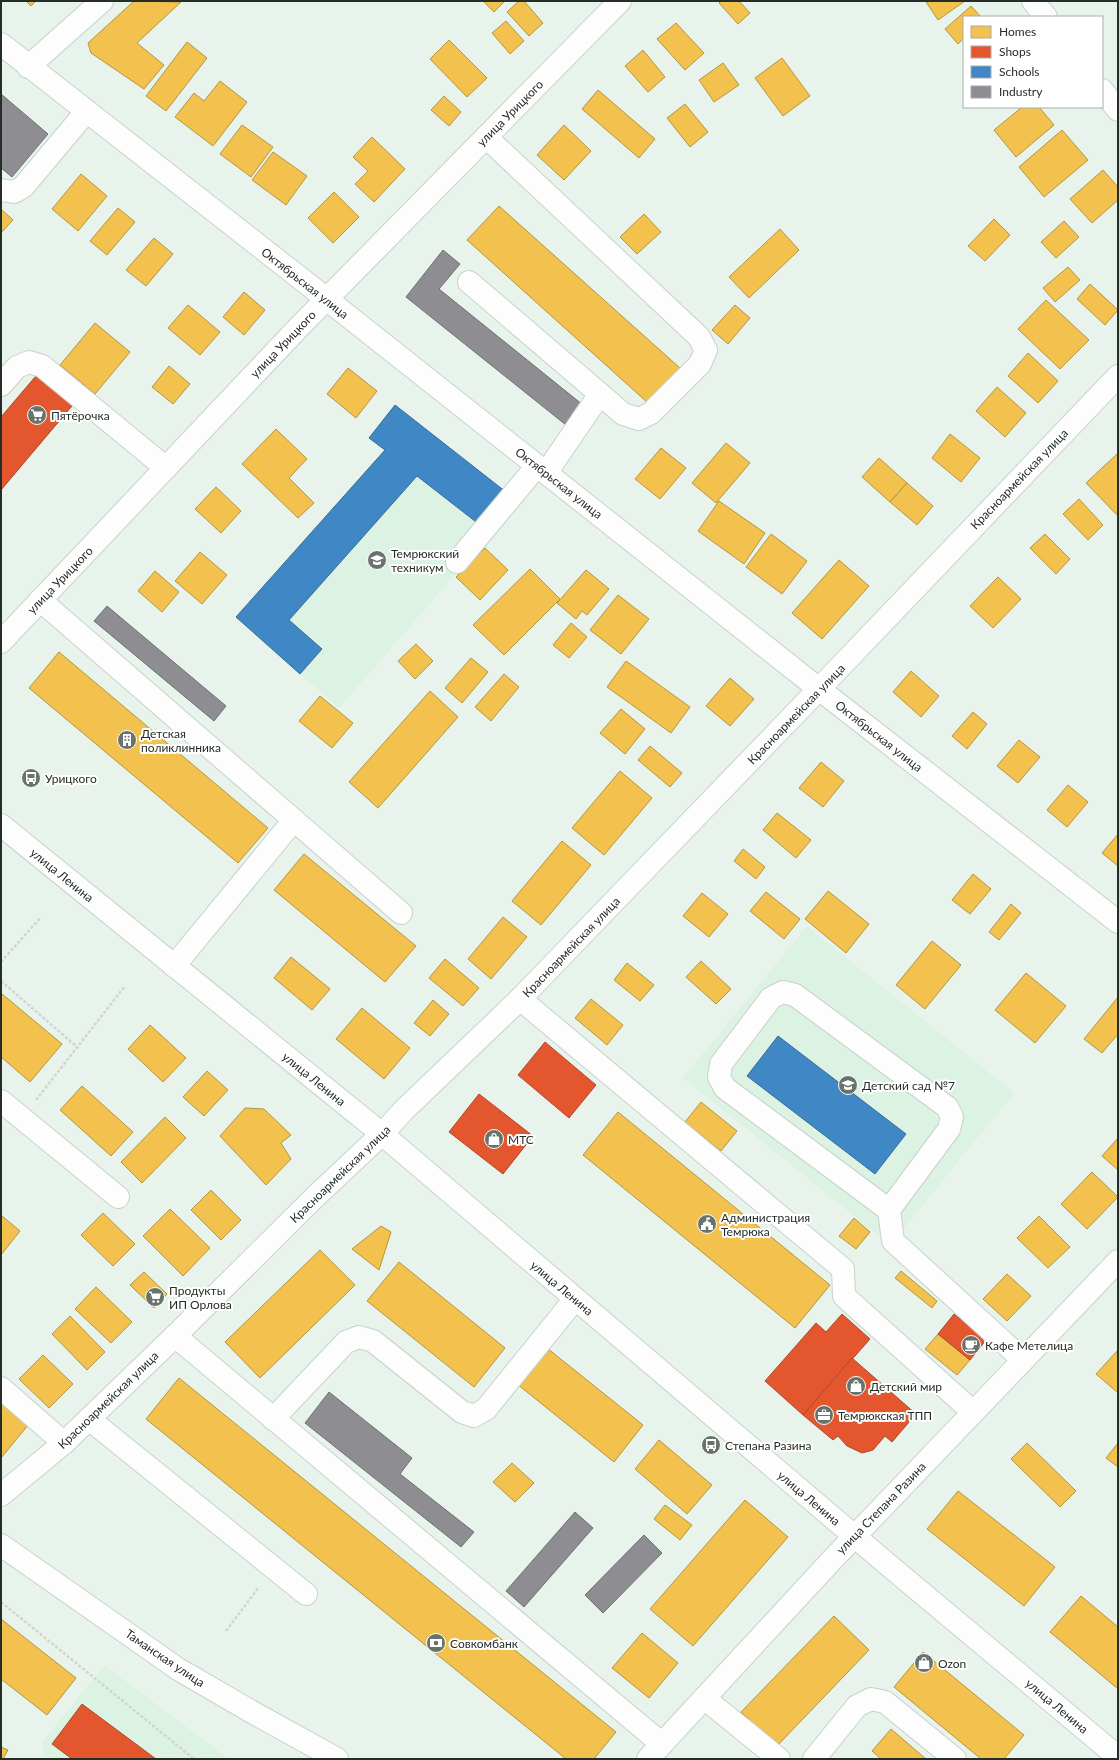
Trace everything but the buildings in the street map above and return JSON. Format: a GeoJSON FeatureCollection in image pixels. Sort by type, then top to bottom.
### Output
{"type":"FeatureCollection","features":[{"type":"Feature","properties":{"kind":"street"},"geometry":{"type":"LineString","coordinates":[[28,67],[102,1]]}},
{"type":"Feature","properties":{"kind":"street","name":"улица Урицкого"},"geometry":{"type":"LineString","coordinates":[[1,642],[326,299],[620,1]]}},
{"type":"Feature","properties":{"kind":"street"},"geometry":{"type":"LineString","coordinates":[[1033,1],[1045,16]]}},
{"type":"Feature","properties":{"kind":"street","name":"Октябрьская улица"},"geometry":{"type":"LineString","coordinates":[[1,44],[28,67],[326,299],[819,689],[1118,922]]}},
{"type":"Feature","properties":{"kind":"street"},"geometry":{"type":"LineString","coordinates":[[1103,91],[1118,110]]}},
{"type":"Feature","properties":{"kind":"street"},"geometry":{"type":"LineString","coordinates":[[1,190],[14,192],[22,186],[86,112]]}},
{"type":"Feature","properties":{"kind":"street"},"geometry":{"type":"LineString","coordinates":[[468,282],[623,414],[639,419],[652,413],[700,364],[706,350],[699,337],[486,138]]}},
{"type":"Feature","properties":{"kind":"street"},"geometry":{"type":"LineString","coordinates":[[1,385],[17,367],[29,362],[42,366],[166,468]]}},
{"type":"Feature","properties":{"kind":"street","name":"Красноармейская улица"},"geometry":{"type":"LineString","coordinates":[[1,1495],[64,1443],[520,999],[1118,376]]}},
{"type":"Feature","properties":{"kind":"street"},"geometry":{"type":"LineString","coordinates":[[456,562],[541,469],[600,394]]}},
{"type":"Feature","properties":{"kind":"street"},"geometry":{"type":"LineString","coordinates":[[40,600],[401,913]]}},
{"type":"Feature","properties":{"kind":"street"},"geometry":{"type":"LineString","coordinates":[[174,966],[294,820]]}},
{"type":"Feature","properties":{"kind":"street","name":"улица Ленина"},"geometry":{"type":"LineString","coordinates":[[1,825],[382,1134],[855,1536],[1118,1756]]}},
{"type":"Feature","properties":{"kind":"street"},"geometry":{"type":"LineString","coordinates":[[889,1210],[725,1088],[718,1077],[721,1064],[771,998],[782,992],[795,995],[946,1107],[952,1117],[949,1129],[889,1210],[893,1241],[1023,1360]]}},
{"type":"Feature","properties":{"kind":"street"},"geometry":{"type":"LineString","coordinates":[[520,999],[843,1269],[844,1296],[973,1412]]}},
{"type":"Feature","properties":{"kind":"street"},"geometry":{"type":"LineString","coordinates":[[1,1101],[118,1197]]}},
{"type":"Feature","properties":{"kind":"street","name":"улица Степана Разина"},"geometry":{"type":"LineString","coordinates":[[655,1752],[855,1536],[1118,1261]]}},
{"type":"Feature","properties":{"kind":"street"},"geometry":{"type":"LineString","coordinates":[[273,1418],[346,1342],[359,1337],[373,1341],[462,1412],[474,1416],[486,1410],[576,1299]]}},
{"type":"Feature","properties":{"kind":"street"},"geometry":{"type":"LineString","coordinates":[[175,1336],[273,1418],[655,1752]]}},
{"type":"Feature","properties":{"kind":"street"},"geometry":{"type":"LineString","coordinates":[[1,1388],[64,1443]]}},
{"type":"Feature","properties":{"kind":"street"},"geometry":{"type":"LineString","coordinates":[[89,1419],[306,1594]]}},
{"type":"Feature","properties":{"kind":"street","name":"Таманская улица"},"geometry":{"type":"LineString","coordinates":[[1,1545],[178,1669],[338,1759]]}},
{"type":"Feature","properties":{"kind":"street"},"geometry":{"type":"LineString","coordinates":[[704,1698],[779,1759]]}},
{"type":"Feature","properties":{"kind":"street"},"geometry":{"type":"LineString","coordinates":[[814,1759],[857,1706],[871,1699],[885,1702],[956,1759]]}},
{"type":"Feature","properties":{"kind":"path"},"geometry":{"type":"LineString","coordinates":[[1,962],[41,917]]}},
{"type":"Feature","properties":{"kind":"path"},"geometry":{"type":"LineString","coordinates":[[1,981],[77,1047]]}},
{"type":"Feature","properties":{"kind":"path"},"geometry":{"type":"LineString","coordinates":[[22,1118],[125,986]]}},
{"type":"Feature","properties":{"kind":"path"},"geometry":{"type":"LineString","coordinates":[[226,1631],[274,1568]]}},
{"type":"Feature","properties":{"kind":"path"},"geometry":{"type":"LineString","coordinates":[[1,1602],[194,1759]]}},
{"type":"Feature","properties":{"kind":"shaded area","name":"Темрюкский техникум"},"geometry":{"type":"Polygon","coordinates":[[[395,405],[518,502],[339,708],[236,617],[384,450],[369,438],[395,405]]]}},
{"type":"Feature","properties":{"kind":"shaded area","name":"Детский сад №7"},"geometry":{"type":"Polygon","coordinates":[[[807,926],[1014,1093],[890,1245],[683,1078],[807,926]]]}},
{"type":"Feature","properties":{"kind":"shaded area"},"geometry":{"type":"Polygon","coordinates":[[[104,1665],[229,1759],[44,1759],[42,1743],[104,1665]]]}},
{"type":"Feature","properties":{"kind":"place","name":"Пятёрочка"},"geometry":{"type":"Point","coordinates":[37,415]}},
{"type":"Feature","properties":{"kind":"place","name":"Темрюкский техникум"},"geometry":{"type":"Point","coordinates":[377,560]}},
{"type":"Feature","properties":{"kind":"place","name":"Детская поликлинника"},"geometry":{"type":"Point","coordinates":[127,740]}},
{"type":"Feature","properties":{"kind":"place","name":"Урицкого"},"geometry":{"type":"Point","coordinates":[31,778]}},
{"type":"Feature","properties":{"kind":"place","name":"Детский сад №7"},"geometry":{"type":"Point","coordinates":[848,1085]}},
{"type":"Feature","properties":{"kind":"place","name":"МТС"},"geometry":{"type":"Point","coordinates":[494,1139]}},
{"type":"Feature","properties":{"kind":"place","name":"Администрация Темрюка"},"geometry":{"type":"Point","coordinates":[707,1224]}},
{"type":"Feature","properties":{"kind":"place","name":"Продукты ИП Орлова"},"geometry":{"type":"Point","coordinates":[155,1297]}},
{"type":"Feature","properties":{"kind":"place","name":"Кафе Метелица"},"geometry":{"type":"Point","coordinates":[971,1345]}},
{"type":"Feature","properties":{"kind":"place","name":"Детский мир"},"geometry":{"type":"Point","coordinates":[856,1386]}},
{"type":"Feature","properties":{"kind":"place","name":"Темрюкская ТПП"},"geometry":{"type":"Point","coordinates":[824,1415]}},
{"type":"Feature","properties":{"kind":"place","name":"Степана Разина"},"geometry":{"type":"Point","coordinates":[711,1445]}},
{"type":"Feature","properties":{"kind":"place","name":"Совкомбанк"},"geometry":{"type":"Point","coordinates":[436,1643]}},
{"type":"Feature","properties":{"kind":"place","name":"Ozon"},"geometry":{"type":"Point","coordinates":[924,1663]}}]}
